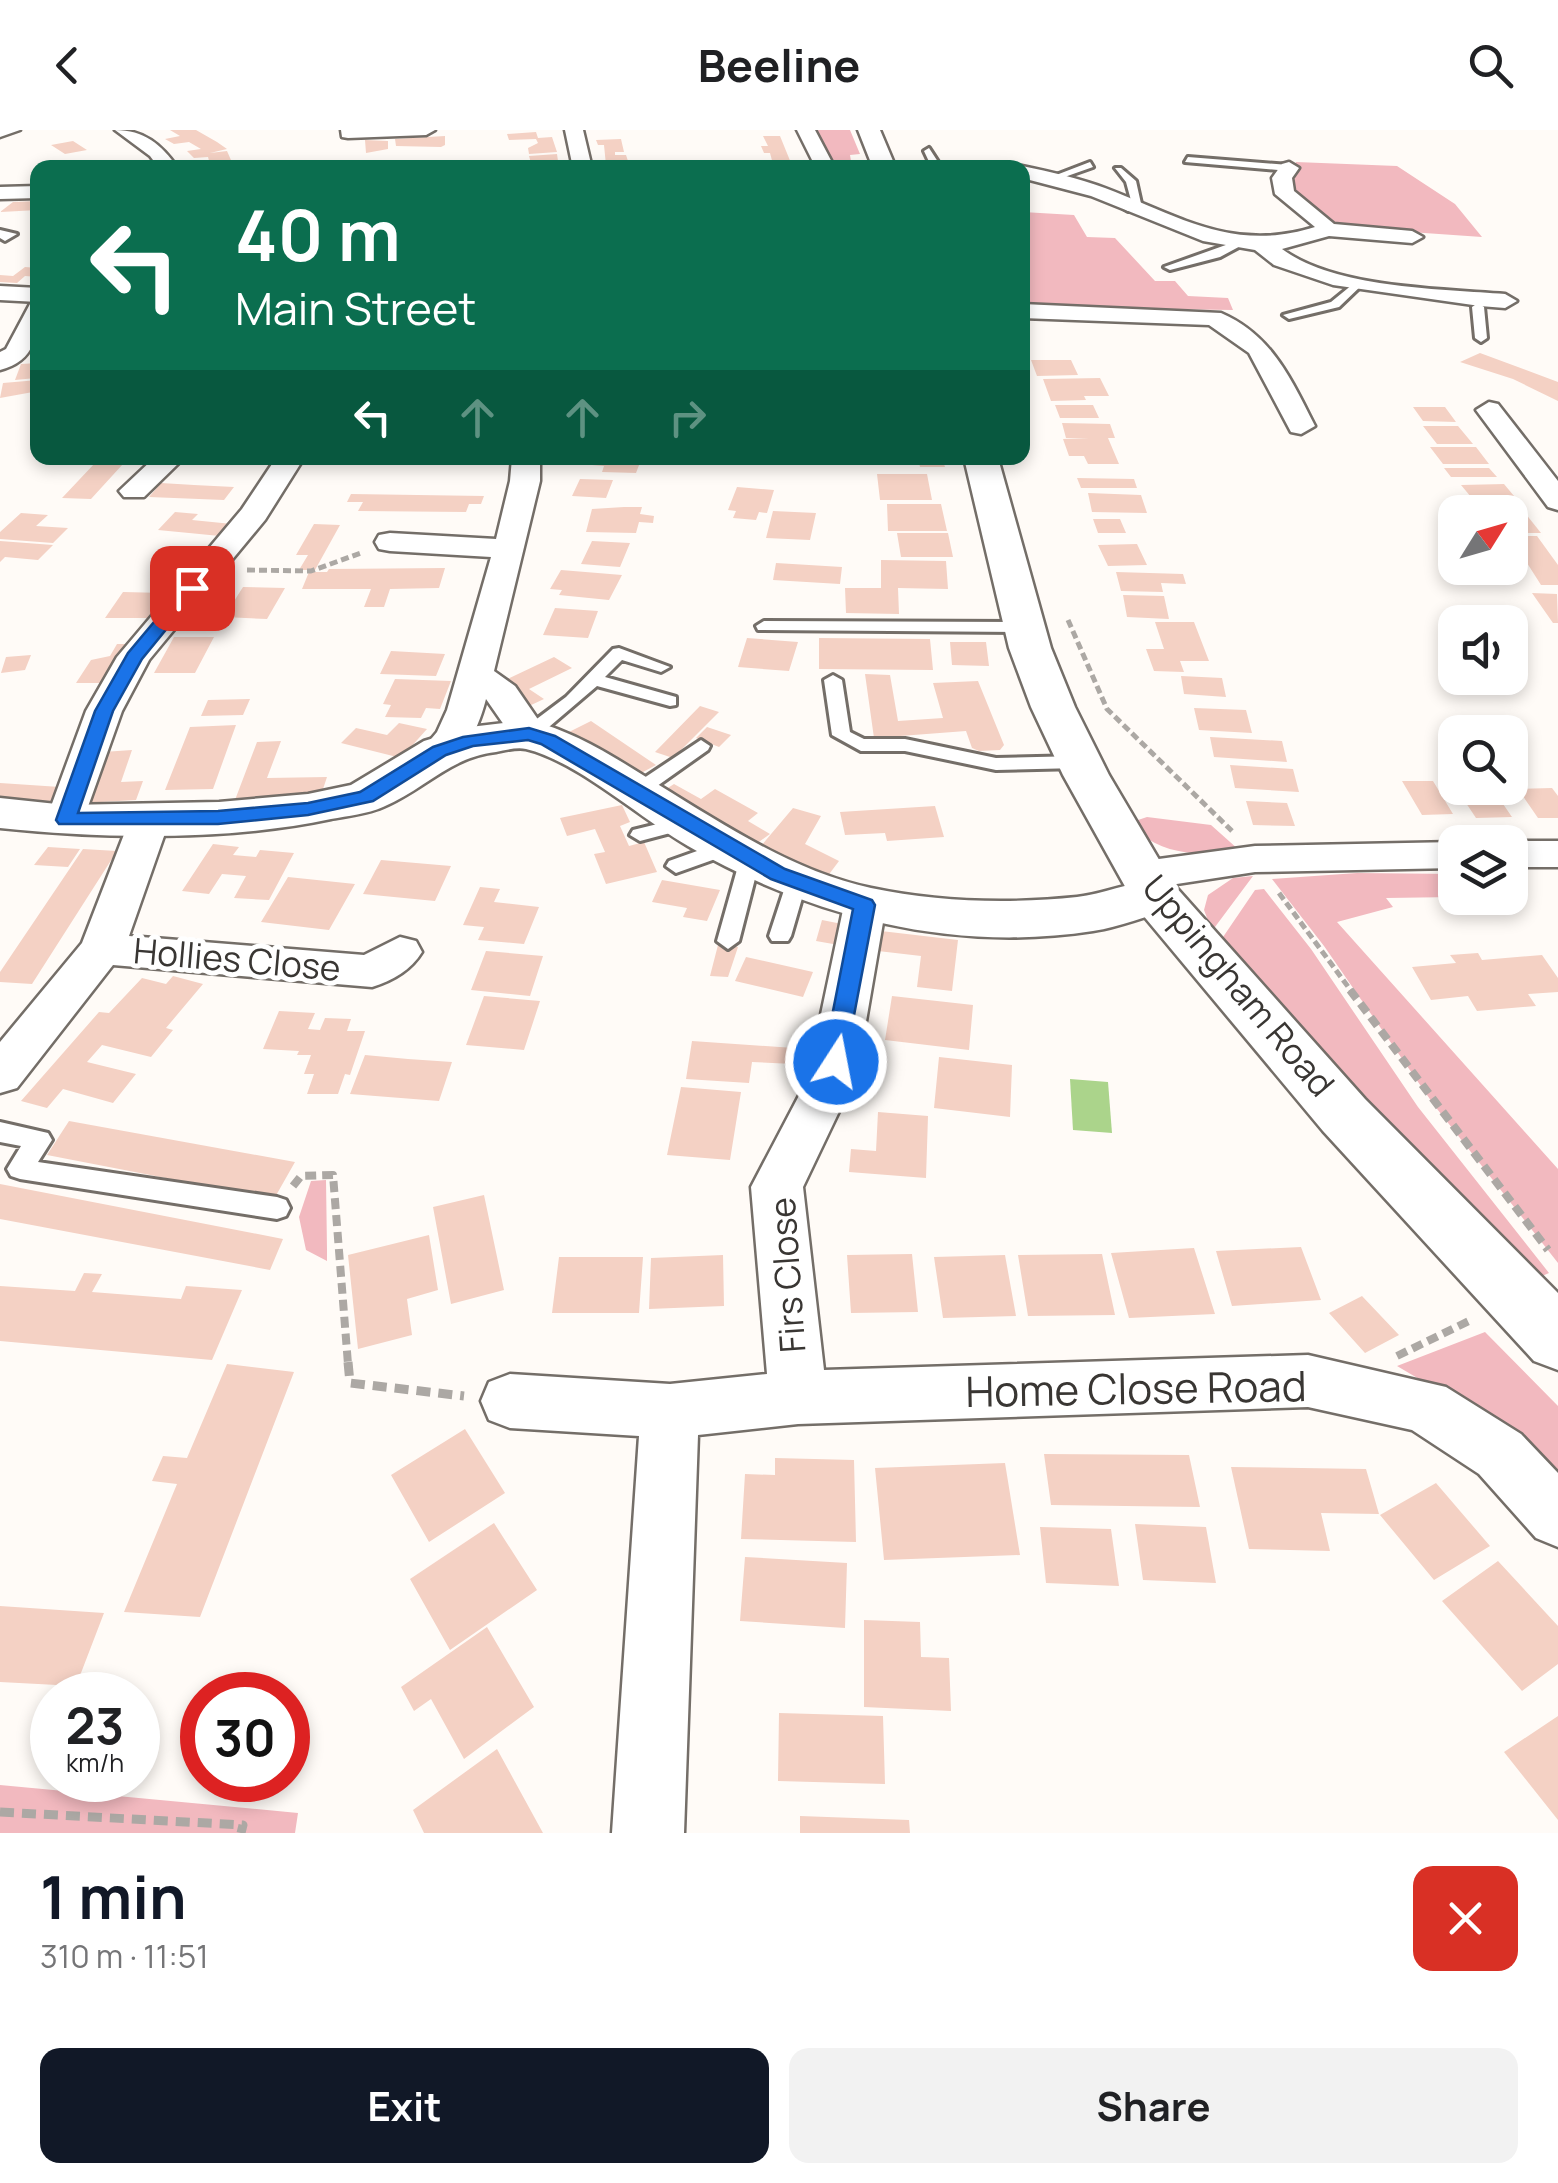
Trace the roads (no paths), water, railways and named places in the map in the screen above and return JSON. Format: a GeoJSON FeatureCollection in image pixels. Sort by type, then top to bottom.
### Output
{"type":"FeatureCollection","features":[{"type":"Feature","properties":{"kind":"main road"},"geometry":{"type":"LineString","coordinates":[[869,130],[882,160]]}},
{"type":"Feature","properties":{"kind":"main road","name":"Uppingham Road"},"geometry":{"type":"LineString","coordinates":[[984,465],[1026,627],[1053,707],[1149,885],[1344,1115],[1538,1319]]}},
{"type":"Feature","properties":{"kind":"main road"},"geometry":{"type":"LineString","coordinates":[[0,813],[66,820],[150,819],[308,809],[366,796],[440,751],[470,741],[529,734],[577,754],[686,837],[864,905],[1014,921],[1096,913],[1149,885]]}},
{"type":"Feature","properties":{"kind":"street"},"geometry":{"type":"LineString","coordinates":[[0,132],[12,130]]}},
{"type":"Feature","properties":{"kind":"street"},"geometry":{"type":"LineString","coordinates":[[348,132],[426,130]]}},
{"type":"Feature","properties":{"kind":"street"},"geometry":{"type":"LineString","coordinates":[[574,130],[581,160]]}},
{"type":"Feature","properties":{"kind":"street"},"geometry":{"type":"LineString","coordinates":[[806,130],[822,160]]}},
{"type":"Feature","properties":{"kind":"street"},"geometry":{"type":"LineString","coordinates":[[126,131],[162,160]]}},
{"type":"Feature","properties":{"kind":"street"},"geometry":{"type":"LineString","coordinates":[[1312,174],[1288,170],[1282,178],[1285,194],[1314,214],[1328,230]]}},
{"type":"Feature","properties":{"kind":"street"},"geometry":{"type":"LineString","coordinates":[[1030,173],[1056,176],[1186,230],[1252,245],[1280,246],[1328,230],[1412,237]]}},
{"type":"Feature","properties":{"kind":"street"},"geometry":{"type":"LineString","coordinates":[[0,192],[30,192]]}},
{"type":"Feature","properties":{"kind":"street"},"geometry":{"type":"LineString","coordinates":[[1252,245],[1286,262],[1358,283],[1478,302],[1505,301]]}},
{"type":"Feature","properties":{"kind":"street"},"geometry":{"type":"LineString","coordinates":[[0,293],[30,295]]}},
{"type":"Feature","properties":{"kind":"street"},"geometry":{"type":"LineString","coordinates":[[1030,311],[1213,318],[1238,326],[1261,349],[1301,426]]}},
{"type":"Feature","properties":{"kind":"street"},"geometry":{"type":"LineString","coordinates":[[0,362],[16,354],[30,325]]}},
{"type":"Feature","properties":{"kind":"street"},"geometry":{"type":"LineString","coordinates":[[1488,410],[1558,500]]}},
{"type":"Feature","properties":{"kind":"street"},"geometry":{"type":"LineString","coordinates":[[134,491],[162,465]]}},
{"type":"Feature","properties":{"kind":"street"},"geometry":{"type":"LineString","coordinates":[[174,465],[196,472]]}},
{"type":"Feature","properties":{"kind":"street"},"geometry":{"type":"LineString","coordinates":[[66,820],[104,711],[134,657],[254,514],[286,465]]}},
{"type":"Feature","properties":{"kind":"street"},"geometry":{"type":"LineString","coordinates":[[440,751],[454,736],[465,710],[499,591],[526,465]]}},
{"type":"Feature","properties":{"kind":"street"},"geometry":{"type":"LineString","coordinates":[[390,542],[507,549]]}},
{"type":"Feature","properties":{"kind":"street"},"geometry":{"type":"LineString","coordinates":[[473,673],[502,694],[529,734]]}},
{"type":"Feature","properties":{"kind":"street"},"geometry":{"type":"LineString","coordinates":[[0,1075],[102,949],[150,819]]}},
{"type":"Feature","properties":{"kind":"street"},"geometry":{"type":"LineString","coordinates":[[1149,885],[1255,859],[1438,854]]}},
{"type":"Feature","properties":{"kind":"street"},"geometry":{"type":"LineString","coordinates":[[1528,854],[1558,854]]}},
{"type":"Feature","properties":{"kind":"street","name":"Firs Close"},"geometry":{"type":"LineString","coordinates":[[798,1398],[777,1187],[828,1081],[864,905]]}},
{"type":"Feature","properties":{"kind":"street","name":"Hollies Close"},"geometry":{"type":"LineString","coordinates":[[102,949],[382,972]]}},
{"type":"Feature","properties":{"kind":"street","name":"Home Close Road"},"geometry":{"type":"LineString","coordinates":[[510,1401],[670,1411],[798,1398],[1308,1380],[1425,1406],[1500,1454],[1558,1517]]}},
{"type":"Feature","properties":{"kind":"street"},"geometry":{"type":"LineString","coordinates":[[648,1833],[670,1411]]}},
{"type":"Feature","properties":{"kind":"lane"},"geometry":{"type":"LineString","coordinates":[[929,151],[933,160]]}},
{"type":"Feature","properties":{"kind":"lane"},"geometry":{"type":"LineString","coordinates":[[1188,160],[1288,170]]}},
{"type":"Feature","properties":{"kind":"lane"},"geometry":{"type":"LineString","coordinates":[[1056,176],[1090,165]]}},
{"type":"Feature","properties":{"kind":"lane"},"geometry":{"type":"LineString","coordinates":[[1118,170],[1131,181],[1138,206],[1128,208]]}},
{"type":"Feature","properties":{"kind":"lane"},"geometry":{"type":"LineString","coordinates":[[1170,267],[1252,245]]}},
{"type":"Feature","properties":{"kind":"lane"},"geometry":{"type":"LineString","coordinates":[[1289,315],[1335,305],[1358,283]]}},
{"type":"Feature","properties":{"kind":"lane"},"geometry":{"type":"LineString","coordinates":[[1478,302],[1481,338]]}},
{"type":"Feature","properties":{"kind":"lane"},"geometry":{"type":"LineString","coordinates":[[764,626],[1026,627]]}},
{"type":"Feature","properties":{"kind":"lane"},"geometry":{"type":"LineString","coordinates":[[529,734],[572,701],[619,653],[661,666]]}},
{"type":"Feature","properties":{"kind":"lane"},"geometry":{"type":"LineString","coordinates":[[593,678],[670,701]]}},
{"type":"Feature","properties":{"kind":"lane"},"geometry":{"type":"LineString","coordinates":[[833,680],[842,735],[860,745],[906,745],[996,764],[1080,762]]}},
{"type":"Feature","properties":{"kind":"lane"},"geometry":{"type":"LineString","coordinates":[[701,746],[686,837],[728,940]]}},
{"type":"Feature","properties":{"kind":"lane"},"geometry":{"type":"LineString","coordinates":[[780,936],[797,881]]}},
{"type":"Feature","properties":{"kind":"lane"},"geometry":{"type":"LineString","coordinates":[[0,1132],[38,1140],[20,1169],[277,1208]]}}]}
